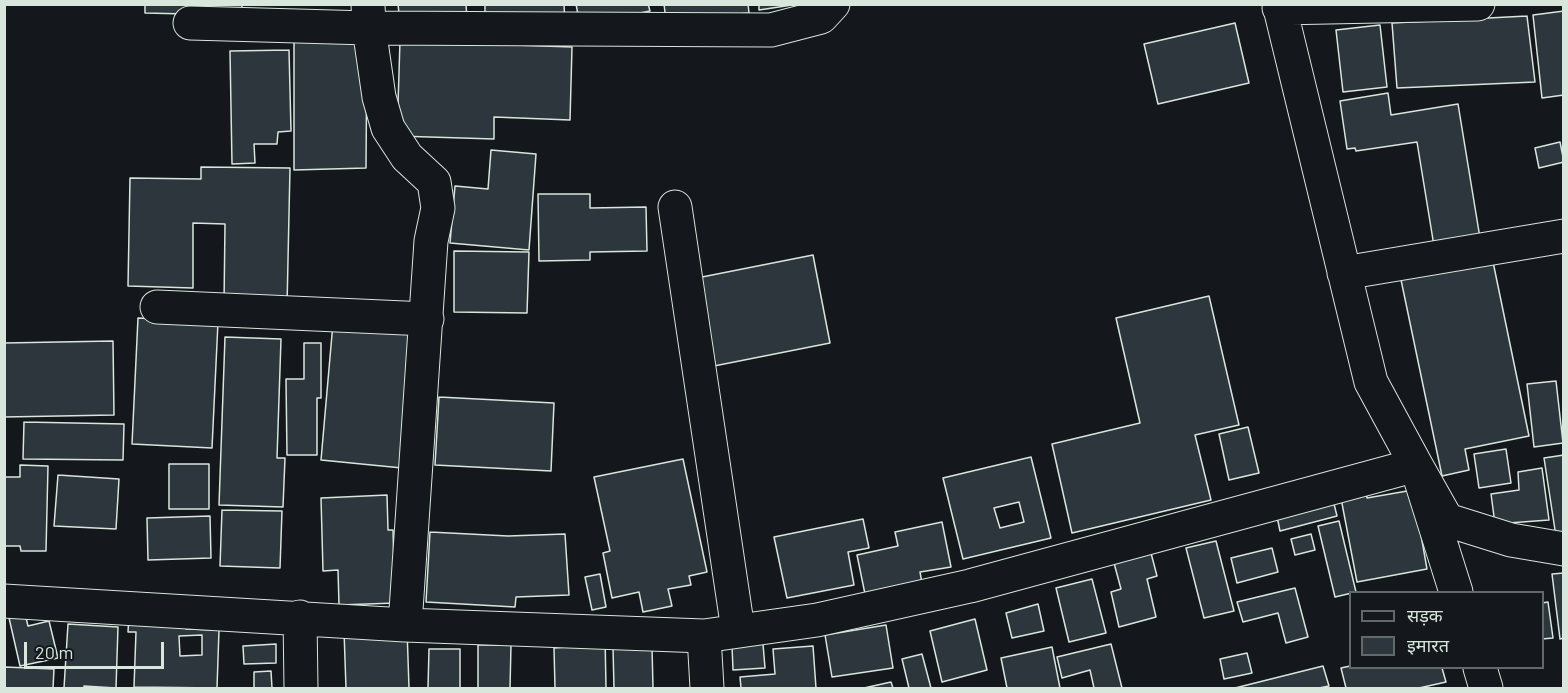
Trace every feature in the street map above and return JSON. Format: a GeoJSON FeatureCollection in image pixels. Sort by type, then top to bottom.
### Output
{"type":"FeatureCollection","features":[{"type":"Feature","properties":{"kind":"street"},"geometry":{"type":"LineString","coordinates":[[190,23],[368,16],[653,17],[771,30],[821,17],[833,4]]}},
{"type":"Feature","properties":{"kind":"street"},"geometry":{"type":"LineString","coordinates":[[1478,4],[1279,6],[1371,382],[1447,520],[1511,540],[1563,549]]}},
{"type":"Feature","properties":{"kind":"street"},"geometry":{"type":"LineString","coordinates":[[368,16],[379,97],[388,128],[407,157],[434,182],[438,208],[431,241],[405,625]]}},
{"type":"Feature","properties":{"kind":"street"},"geometry":{"type":"LineString","coordinates":[[675,207],[738,630]]}},
{"type":"Feature","properties":{"kind":"street"},"geometry":{"type":"LineString","coordinates":[[1344,273],[1563,236]]}},
{"type":"Feature","properties":{"kind":"street"},"geometry":{"type":"LineString","coordinates":[[157,307],[427,319]]}},
{"type":"Feature","properties":{"kind":"street"},"geometry":{"type":"LineString","coordinates":[[4,601],[405,625],[704,636],[817,620],[970,586],[1416,465]]}},
{"type":"Feature","properties":{"kind":"street"},"geometry":{"type":"LineString","coordinates":[[1416,465],[1456,591]]}},
{"type":"Feature","properties":{"kind":"street"},"geometry":{"type":"LineString","coordinates":[[300,617],[301,688]]}},
{"type":"Feature","properties":{"kind":"street"},"geometry":{"type":"LineString","coordinates":[[704,636],[707,688]]}},
{"type":"Feature","properties":{"kind":"street"},"geometry":{"type":"LineString","coordinates":[[1480,669],[1486,688]]}},
{"type":"Feature","properties":{"kind":"building"},"geometry":{"type":"Polygon","coordinates":[[[145,4],[187,4],[186,14],[145,13],[145,4]]]}},
{"type":"Feature","properties":{"kind":"building"},"geometry":{"type":"Polygon","coordinates":[[[199,4],[242,4],[242,12],[199,11],[199,4]]]}},
{"type":"Feature","properties":{"kind":"building"},"geometry":{"type":"Polygon","coordinates":[[[398,4],[466,4],[467,19],[400,24],[398,4]]]}},
{"type":"Feature","properties":{"kind":"building"},"geometry":{"type":"Polygon","coordinates":[[[485,4],[564,4],[565,25],[485,27],[485,4]]]}},
{"type":"Feature","properties":{"kind":"building"},"geometry":{"type":"Polygon","coordinates":[[[576,4],[648,4],[650,11],[580,25],[576,4]]]}},
{"type":"Feature","properties":{"kind":"building"},"geometry":{"type":"Polygon","coordinates":[[[664,4],[748,4],[749,13],[666,21],[664,4]]]}},
{"type":"Feature","properties":{"kind":"building"},"geometry":{"type":"Polygon","coordinates":[[[759,4],[799,4],[759,10],[759,4]]]}},
{"type":"Feature","properties":{"kind":"building"},"geometry":{"type":"Polygon","coordinates":[[[1564,11],[1564,95],[1542,98],[1533,15],[1564,11]]]}},
{"type":"Feature","properties":{"kind":"building"},"geometry":{"type":"Polygon","coordinates":[[[1527,16],[1535,82],[1397,88],[1392,23],[1527,16]]]}},
{"type":"Feature","properties":{"kind":"building"},"geometry":{"type":"Polygon","coordinates":[[[1235,23],[1249,83],[1158,104],[1144,44],[1235,23]]]}},
{"type":"Feature","properties":{"kind":"building"},"geometry":{"type":"Polygon","coordinates":[[[1380,25],[1387,87],[1343,92],[1336,30],[1380,25]]]}},
{"type":"Feature","properties":{"kind":"building"},"geometry":{"type":"Polygon","coordinates":[[[367,37],[366,168],[294,170],[294,38],[367,37]]]}},
{"type":"Feature","properties":{"kind":"building"},"geometry":{"type":"Polygon","coordinates":[[[400,41],[572,47],[570,120],[494,117],[494,139],[397,136],[400,41]]]}},
{"type":"Feature","properties":{"kind":"building"},"geometry":{"type":"Polygon","coordinates":[[[289,50],[291,131],[278,132],[277,144],[254,144],[255,163],[232,164],[230,51],[289,50]]]}},
{"type":"Feature","properties":{"kind":"building"},"geometry":{"type":"Polygon","coordinates":[[[1388,93],[1391,115],[1458,104],[1480,238],[1434,246],[1417,142],[1356,151],[1355,148],[1347,149],[1340,101],[1388,93]]]}},
{"type":"Feature","properties":{"kind":"building"},"geometry":{"type":"Polygon","coordinates":[[[1560,142],[1564,162],[1539,168],[1535,148],[1560,142]]]}},
{"type":"Feature","properties":{"kind":"building"},"geometry":{"type":"Polygon","coordinates":[[[491,150],[536,154],[529,250],[450,243],[455,186],[488,189],[491,150]]]}},
{"type":"Feature","properties":{"kind":"building"},"geometry":{"type":"Polygon","coordinates":[[[201,167],[290,168],[287,306],[224,304],[225,224],[193,223],[193,288],[128,286],[130,178],[201,179],[201,167]]]}},
{"type":"Feature","properties":{"kind":"building"},"geometry":{"type":"Polygon","coordinates":[[[538,194],[590,194],[590,208],[646,207],[647,251],[590,252],[590,260],[539,261],[538,194]]]}},
{"type":"Feature","properties":{"kind":"building"},"geometry":{"type":"Polygon","coordinates":[[[454,251],[529,252],[527,313],[454,312],[454,251]]]}},
{"type":"Feature","properties":{"kind":"building"},"geometry":{"type":"Polygon","coordinates":[[[813,255],[830,343],[714,366],[697,278],[813,255]]]}},
{"type":"Feature","properties":{"kind":"building"},"geometry":{"type":"Polygon","coordinates":[[[1492,257],[1529,436],[1465,449],[1469,470],[1442,476],[1400,275],[1492,257]]]}},
{"type":"Feature","properties":{"kind":"building"},"geometry":{"type":"Polygon","coordinates":[[[1209,296],[1239,425],[1195,435],[1211,500],[1072,533],[1052,444],[1140,423],[1116,318],[1209,296]]]}},
{"type":"Feature","properties":{"kind":"building"},"geometry":{"type":"Polygon","coordinates":[[[138,318],[218,322],[212,448],[132,444],[138,318]]]}},
{"type":"Feature","properties":{"kind":"building"},"geometry":{"type":"Polygon","coordinates":[[[333,323],[414,329],[402,468],[321,460],[333,323]]]}},
{"type":"Feature","properties":{"kind":"building"},"geometry":{"type":"Polygon","coordinates":[[[225,337],[281,339],[277,458],[285,458],[283,507],[219,505],[225,337]]]}},
{"type":"Feature","properties":{"kind":"building"},"geometry":{"type":"Polygon","coordinates":[[[113,341],[114,415],[4,417],[4,343],[113,341]]]}},
{"type":"Feature","properties":{"kind":"building"},"geometry":{"type":"Polygon","coordinates":[[[304,343],[321,343],[321,398],[317,398],[317,455],[287,455],[286,379],[304,379],[304,343]]]}},
{"type":"Feature","properties":{"kind":"building"},"geometry":{"type":"Polygon","coordinates":[[[1556,381],[1563,443],[1534,447],[1527,384],[1556,381]]]}},
{"type":"Feature","properties":{"kind":"building"},"geometry":{"type":"Polygon","coordinates":[[[439,397],[554,403],[551,471],[435,465],[439,397]]]}},
{"type":"Feature","properties":{"kind":"building"},"geometry":{"type":"Polygon","coordinates":[[[24,422],[124,424],[123,460],[23,459],[24,422]]]}},
{"type":"Feature","properties":{"kind":"building"},"geometry":{"type":"Polygon","coordinates":[[[1248,427],[1259,473],[1229,480],[1219,434],[1248,427]]]}},
{"type":"Feature","properties":{"kind":"building"},"geometry":{"type":"Polygon","coordinates":[[[1506,449],[1511,483],[1479,488],[1474,454],[1506,449]]]}},
{"type":"Feature","properties":{"kind":"building"},"geometry":{"type":"Polygon","coordinates":[[[1564,455],[1564,542],[1557,543],[1544,458],[1564,455]]]}},
{"type":"Feature","properties":{"kind":"building"},"geometry":{"type":"Polygon","coordinates":[[[1031,457],[1051,538],[963,559],[943,478],[1031,457]],[[1019,502],[994,508],[1000,528],[1024,522],[1019,502]]]}},
{"type":"Feature","properties":{"kind":"building"},"geometry":{"type":"Polygon","coordinates":[[[683,459],[707,572],[689,576],[691,585],[668,589],[672,606],[643,612],[639,592],[612,598],[603,553],[610,551],[594,477],[683,459]]]}},
{"type":"Feature","properties":{"kind":"building"},"geometry":{"type":"Polygon","coordinates":[[[169,464],[209,464],[209,509],[169,509],[169,464]]]}},
{"type":"Feature","properties":{"kind":"building"},"geometry":{"type":"Polygon","coordinates":[[[20,465],[48,466],[46,551],[21,551],[20,546],[4,546],[4,477],[20,477],[20,465]]]}},
{"type":"Feature","properties":{"kind":"building"},"geometry":{"type":"Polygon","coordinates":[[[1542,468],[1549,520],[1495,524],[1491,494],[1519,490],[1518,472],[1542,468]]]}},
{"type":"Feature","properties":{"kind":"building"},"geometry":{"type":"Polygon","coordinates":[[[58,475],[119,479],[116,529],[54,526],[58,475]]]}},
{"type":"Feature","properties":{"kind":"building"},"geometry":{"type":"Polygon","coordinates":[[[1366,488],[1367,498],[1413,490],[1427,569],[1357,582],[1340,493],[1366,488]]]}},
{"type":"Feature","properties":{"kind":"building"},"geometry":{"type":"Polygon","coordinates":[[[1331,492],[1337,516],[1280,531],[1275,507],[1331,492]]]}},
{"type":"Feature","properties":{"kind":"building"},"geometry":{"type":"Polygon","coordinates":[[[387,495],[388,530],[393,530],[395,603],[339,605],[338,570],[323,571],[321,498],[387,495]]]}},
{"type":"Feature","properties":{"kind":"building"},"geometry":{"type":"Polygon","coordinates":[[[222,510],[282,511],[280,568],[220,566],[222,510]]]}},
{"type":"Feature","properties":{"kind":"building"},"geometry":{"type":"Polygon","coordinates":[[[210,516],[211,558],[148,560],[147,518],[210,516]]]}},
{"type":"Feature","properties":{"kind":"building"},"geometry":{"type":"Polygon","coordinates":[[[863,519],[869,548],[848,552],[854,585],[787,598],[774,537],[863,519]]]}},
{"type":"Feature","properties":{"kind":"building"},"geometry":{"type":"Polygon","coordinates":[[[1339,521],[1356,591],[1349,591],[1349,594],[1335,597],[1318,526],[1339,521]]]}},
{"type":"Feature","properties":{"kind":"building"},"geometry":{"type":"Polygon","coordinates":[[[942,522],[951,567],[920,572],[922,583],[865,594],[857,555],[898,546],[895,532],[942,522]]]}},
{"type":"Feature","properties":{"kind":"building"},"geometry":{"type":"Polygon","coordinates":[[[430,532],[508,536],[565,534],[569,595],[516,597],[515,607],[426,602],[430,532]]]}},
{"type":"Feature","properties":{"kind":"building"},"geometry":{"type":"Polygon","coordinates":[[[1311,534],[1315,550],[1295,555],[1291,539],[1311,534]]]}},
{"type":"Feature","properties":{"kind":"building"},"geometry":{"type":"Polygon","coordinates":[[[1216,541],[1234,611],[1204,618],[1186,548],[1216,541]]]}},
{"type":"Feature","properties":{"kind":"building"},"geometry":{"type":"Polygon","coordinates":[[[1272,548],[1278,572],[1237,583],[1231,558],[1272,548]]]}},
{"type":"Feature","properties":{"kind":"building"},"geometry":{"type":"Polygon","coordinates":[[[1151,553],[1157,576],[1147,579],[1156,617],[1119,627],[1111,592],[1121,589],[1114,563],[1151,553]]]}},
{"type":"Feature","properties":{"kind":"building"},"geometry":{"type":"Polygon","coordinates":[[[1564,573],[1564,638],[1560,639],[1552,574],[1564,573]]]}},
{"type":"Feature","properties":{"kind":"building"},"geometry":{"type":"Polygon","coordinates":[[[600,574],[606,607],[592,610],[585,577],[600,574]]]}},
{"type":"Feature","properties":{"kind":"building"},"geometry":{"type":"Polygon","coordinates":[[[1092,579],[1106,633],[1069,642],[1056,588],[1092,579]]]}},
{"type":"Feature","properties":{"kind":"building"},"geometry":{"type":"Polygon","coordinates":[[[1295,588],[1308,637],[1286,643],[1278,613],[1243,622],[1237,602],[1295,588]]]}},
{"type":"Feature","properties":{"kind":"building"},"geometry":{"type":"Polygon","coordinates":[[[1548,602],[1553,638],[1544,639],[1544,603],[1548,602]]]}},
{"type":"Feature","properties":{"kind":"building"},"geometry":{"type":"Polygon","coordinates":[[[1038,604],[1044,631],[1012,638],[1006,613],[1038,604]]]}},
{"type":"Feature","properties":{"kind":"building"},"geometry":{"type":"Polygon","coordinates":[[[23,605],[28,626],[49,621],[58,658],[20,666],[7,609],[23,605]]]}},
{"type":"Feature","properties":{"kind":"building"},"geometry":{"type":"Polygon","coordinates":[[[129,614],[187,616],[186,629],[219,630],[217,688],[134,687],[136,632],[128,632],[129,614]],[[202,635],[179,636],[180,656],[202,655],[202,635]]]}},
{"type":"Feature","properties":{"kind":"building"},"geometry":{"type":"Polygon","coordinates":[[[975,619],[987,670],[942,682],[930,631],[975,619]]]}},
{"type":"Feature","properties":{"kind":"building"},"geometry":{"type":"Polygon","coordinates":[[[68,624],[118,627],[116,688],[84,686],[84,688],[64,688],[68,624]]]}},
{"type":"Feature","properties":{"kind":"building"},"geometry":{"type":"Polygon","coordinates":[[[886,625],[893,668],[832,677],[825,635],[886,625]]]}},
{"type":"Feature","properties":{"kind":"building"},"geometry":{"type":"Polygon","coordinates":[[[407,629],[409,688],[346,688],[344,631],[407,629]]]}},
{"type":"Feature","properties":{"kind":"building"},"geometry":{"type":"Polygon","coordinates":[[[605,635],[606,688],[555,688],[554,648],[567,647],[605,635]]]}},
{"type":"Feature","properties":{"kind":"building"},"geometry":{"type":"Polygon","coordinates":[[[276,644],[276,663],[244,664],[243,646],[276,644]]]}},
{"type":"Feature","properties":{"kind":"building"},"geometry":{"type":"Polygon","coordinates":[[[763,644],[765,668],[733,670],[732,646],[763,644]]]}},
{"type":"Feature","properties":{"kind":"building"},"geometry":{"type":"Polygon","coordinates":[[[1111,644],[1122,688],[1094,688],[1090,670],[1062,678],[1057,657],[1111,644]]]}},
{"type":"Feature","properties":{"kind":"building"},"geometry":{"type":"Polygon","coordinates":[[[478,645],[511,645],[510,688],[478,688],[478,645]]]}},
{"type":"Feature","properties":{"kind":"building"},"geometry":{"type":"Polygon","coordinates":[[[813,646],[816,688],[741,688],[740,677],[775,674],[773,649],[813,646]]]}},
{"type":"Feature","properties":{"kind":"building"},"geometry":{"type":"Polygon","coordinates":[[[652,647],[653,688],[614,688],[613,648],[652,647]]]}},
{"type":"Feature","properties":{"kind":"building"},"geometry":{"type":"Polygon","coordinates":[[[1052,647],[1060,688],[1007,688],[1001,658],[1052,647]]]}},
{"type":"Feature","properties":{"kind":"building"},"geometry":{"type":"Polygon","coordinates":[[[429,649],[460,649],[460,688],[428,688],[429,649]]]}},
{"type":"Feature","properties":{"kind":"building"},"geometry":{"type":"Polygon","coordinates":[[[1247,653],[1252,673],[1224,679],[1220,659],[1247,653]]]}},
{"type":"Feature","properties":{"kind":"building"},"geometry":{"type":"Polygon","coordinates":[[[922,654],[931,688],[909,688],[902,659],[922,654]]]}},
{"type":"Feature","properties":{"kind":"building"},"geometry":{"type":"Polygon","coordinates":[[[1323,666],[1329,686],[1235,688],[1323,666]]]}},
{"type":"Feature","properties":{"kind":"building"},"geometry":{"type":"Polygon","coordinates":[[[1349,666],[1349,669],[1442,669],[1446,682],[1419,688],[1346,688],[1341,668],[1349,666]]]}},
{"type":"Feature","properties":{"kind":"building"},"geometry":{"type":"Polygon","coordinates":[[[4,667],[54,669],[53,688],[4,688],[4,667]]]}},
{"type":"Feature","properties":{"kind":"building"},"geometry":{"type":"Polygon","coordinates":[[[271,671],[272,688],[254,688],[254,672],[271,671]]]}},
{"type":"Feature","properties":{"kind":"building"},"geometry":{"type":"Polygon","coordinates":[[[891,682],[893,688],[864,688],[891,682]]]}}]}
